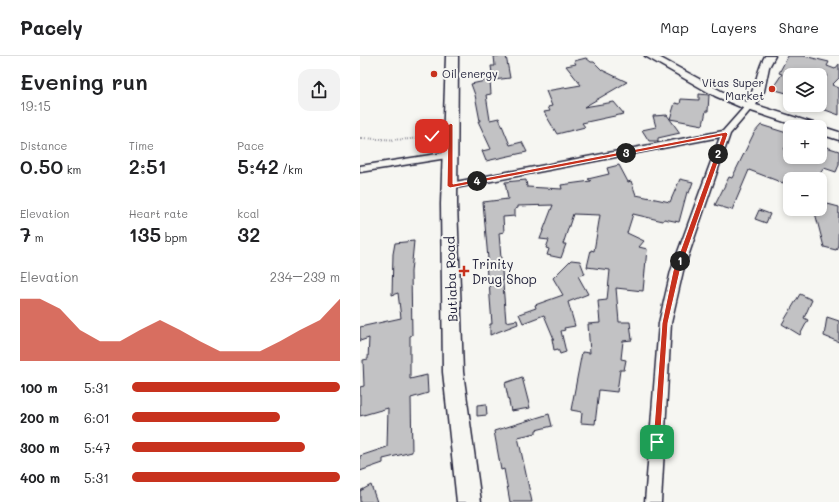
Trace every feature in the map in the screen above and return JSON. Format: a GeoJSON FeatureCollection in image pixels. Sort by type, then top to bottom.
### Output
{"type":"FeatureCollection","features":[{"type":"Feature","properties":{"kind":"main road","name":"Butiaba Road"},"geometry":{"type":"LineString","coordinates":[[452,56],[450,186],[448,204],[453,372],[469,502]]}},
{"type":"Feature","properties":{"kind":"street"},"geometry":{"type":"LineString","coordinates":[[650,56],[701,85],[749,107],[790,120]]}},
{"type":"Feature","properties":{"kind":"street"},"geometry":{"type":"LineString","coordinates":[[653,502],[665,323],[677,271],[726,134],[749,107],[759,91],[764,67],[770,56]]}},
{"type":"Feature","properties":{"kind":"street"},"geometry":{"type":"LineString","coordinates":[[827,132],[839,136]]}},
{"type":"Feature","properties":{"kind":"street"},"geometry":{"type":"LineString","coordinates":[[450,186],[726,134]]}},
{"type":"Feature","properties":{"kind":"street"},"geometry":{"type":"LineString","coordinates":[[360,169],[450,155]]}},
{"type":"Feature","properties":{"kind":"path"},"geometry":{"type":"LineString","coordinates":[[360,138],[397,140],[432,136],[451,125]]}},
{"type":"Feature","properties":{"kind":"building"},"geometry":{"type":"Polygon","coordinates":[[[494,56],[506,56],[510,78],[493,80],[491,66],[495,66],[494,56]]]}},
{"type":"Feature","properties":{"kind":"building"},"geometry":{"type":"Polygon","coordinates":[[[788,56],[804,56],[829,62],[827,66],[835,69],[839,64],[839,78],[832,85],[839,88],[839,115],[827,111],[827,68],[783,68],[783,92],[772,89],[782,74],[779,73],[788,56]]]}},
{"type":"Feature","properties":{"kind":"building"},"geometry":{"type":"Polygon","coordinates":[[[586,58],[591,62],[594,62],[602,70],[627,82],[584,107],[614,102],[624,114],[582,123],[585,127],[557,134],[544,112],[550,111],[548,107],[552,106],[546,91],[581,85],[566,66],[576,64],[574,61],[586,58]]]}},
{"type":"Feature","properties":{"kind":"building"},"geometry":{"type":"Polygon","coordinates":[[[490,80],[491,94],[486,95],[490,120],[499,118],[510,145],[522,142],[527,152],[486,161],[482,151],[491,149],[478,121],[480,121],[475,95],[471,84],[490,80]]]}},
{"type":"Feature","properties":{"kind":"building"},"geometry":{"type":"Polygon","coordinates":[[[699,94],[709,95],[708,111],[706,111],[703,125],[670,119],[675,103],[680,104],[681,99],[699,100],[699,94]]]}},
{"type":"Feature","properties":{"kind":"building"},"geometry":{"type":"Polygon","coordinates":[[[667,115],[680,133],[658,138],[658,141],[649,141],[642,130],[656,127],[653,116],[667,115]]]}},
{"type":"Feature","properties":{"kind":"building"},"geometry":{"type":"Polygon","coordinates":[[[761,125],[783,132],[783,164],[827,164],[827,147],[839,151],[839,165],[836,172],[824,168],[821,172],[783,172],[783,183],[749,170],[732,210],[715,205],[729,177],[732,178],[754,133],[761,125]]]}},
{"type":"Feature","properties":{"kind":"building"},"geometry":{"type":"Polygon","coordinates":[[[619,165],[628,182],[631,181],[636,195],[670,202],[680,179],[693,182],[689,193],[687,192],[679,222],[664,219],[663,221],[633,214],[627,233],[644,241],[639,247],[647,249],[643,291],[616,288],[619,322],[630,322],[632,340],[623,341],[621,359],[626,360],[624,370],[620,370],[617,392],[599,390],[595,424],[581,423],[582,412],[571,410],[582,352],[590,353],[588,324],[600,323],[598,301],[607,300],[610,270],[587,267],[591,250],[594,251],[600,215],[573,214],[563,244],[566,244],[561,258],[547,255],[549,249],[546,248],[549,240],[540,239],[553,205],[518,206],[518,208],[515,209],[515,216],[503,217],[504,232],[499,233],[506,322],[517,320],[518,324],[490,335],[490,324],[492,324],[489,276],[487,277],[486,260],[488,259],[483,202],[508,199],[505,182],[526,180],[527,187],[562,189],[561,185],[591,181],[588,179],[609,174],[607,168],[619,165]]]}},
{"type":"Feature","properties":{"kind":"building"},"geometry":{"type":"Polygon","coordinates":[[[827,204],[839,207],[838,245],[836,250],[824,247],[816,216],[827,216],[827,204]]]}},
{"type":"Feature","properties":{"kind":"building"},"geometry":{"type":"Polygon","coordinates":[[[759,210],[770,214],[766,223],[755,219],[759,210]]]}},
{"type":"Feature","properties":{"kind":"building"},"geometry":{"type":"Polygon","coordinates":[[[414,241],[411,272],[412,335],[410,336],[410,379],[427,375],[428,393],[411,398],[412,452],[383,459],[383,463],[360,471],[360,456],[387,447],[388,408],[360,416],[360,387],[364,386],[363,360],[368,359],[369,338],[360,341],[360,327],[401,318],[398,293],[392,295],[393,254],[395,243],[414,241]]]}},
{"type":"Feature","properties":{"kind":"building"},"geometry":{"type":"Polygon","coordinates":[[[571,260],[580,261],[585,274],[578,276],[588,294],[568,302],[575,326],[564,328],[565,330],[561,331],[566,352],[560,354],[558,349],[554,350],[552,339],[554,339],[544,315],[523,323],[519,314],[536,308],[535,305],[563,295],[553,278],[571,260]]]}},
{"type":"Feature","properties":{"kind":"building"},"geometry":{"type":"Polygon","coordinates":[[[800,294],[812,300],[804,318],[808,320],[800,335],[782,324],[800,294]]]}},
{"type":"Feature","properties":{"kind":"building"},"geometry":{"type":"Polygon","coordinates":[[[827,317],[839,321],[839,342],[824,336],[827,317]]]}},
{"type":"Feature","properties":{"kind":"building"},"geometry":{"type":"Polygon","coordinates":[[[522,377],[530,408],[511,411],[505,383],[522,377]]]}},
{"type":"Feature","properties":{"kind":"building"},"geometry":{"type":"Polygon","coordinates":[[[486,404],[487,415],[477,416],[477,405],[486,404]]]}},
{"type":"Feature","properties":{"kind":"building"},"geometry":{"type":"Polygon","coordinates":[[[549,414],[552,426],[536,430],[536,433],[518,437],[532,502],[510,502],[504,469],[501,470],[494,431],[549,414]]]}},
{"type":"Feature","properties":{"kind":"building"},"geometry":{"type":"Polygon","coordinates":[[[371,485],[377,502],[360,502],[360,491],[371,485]]]}},
{"type":"Feature","properties":{"kind":"place","name":"Oil energy"},"geometry":{"type":"Point","coordinates":[434,74]}},
{"type":"Feature","properties":{"kind":"place","name":"Vitas Super Market"},"geometry":{"type":"Point","coordinates":[772,89]}},
{"type":"Feature","properties":{"kind":"place","name":"Trinity Drug Shop"},"geometry":{"type":"Point","coordinates":[464,271]}},
{"type":"Feature","properties":{"kind":"route"},"geometry":{"type":"LineString","coordinates":[[432,136],[451,125],[450,186],[726,134],[677,271],[665,323],[657,442]]}}]}
